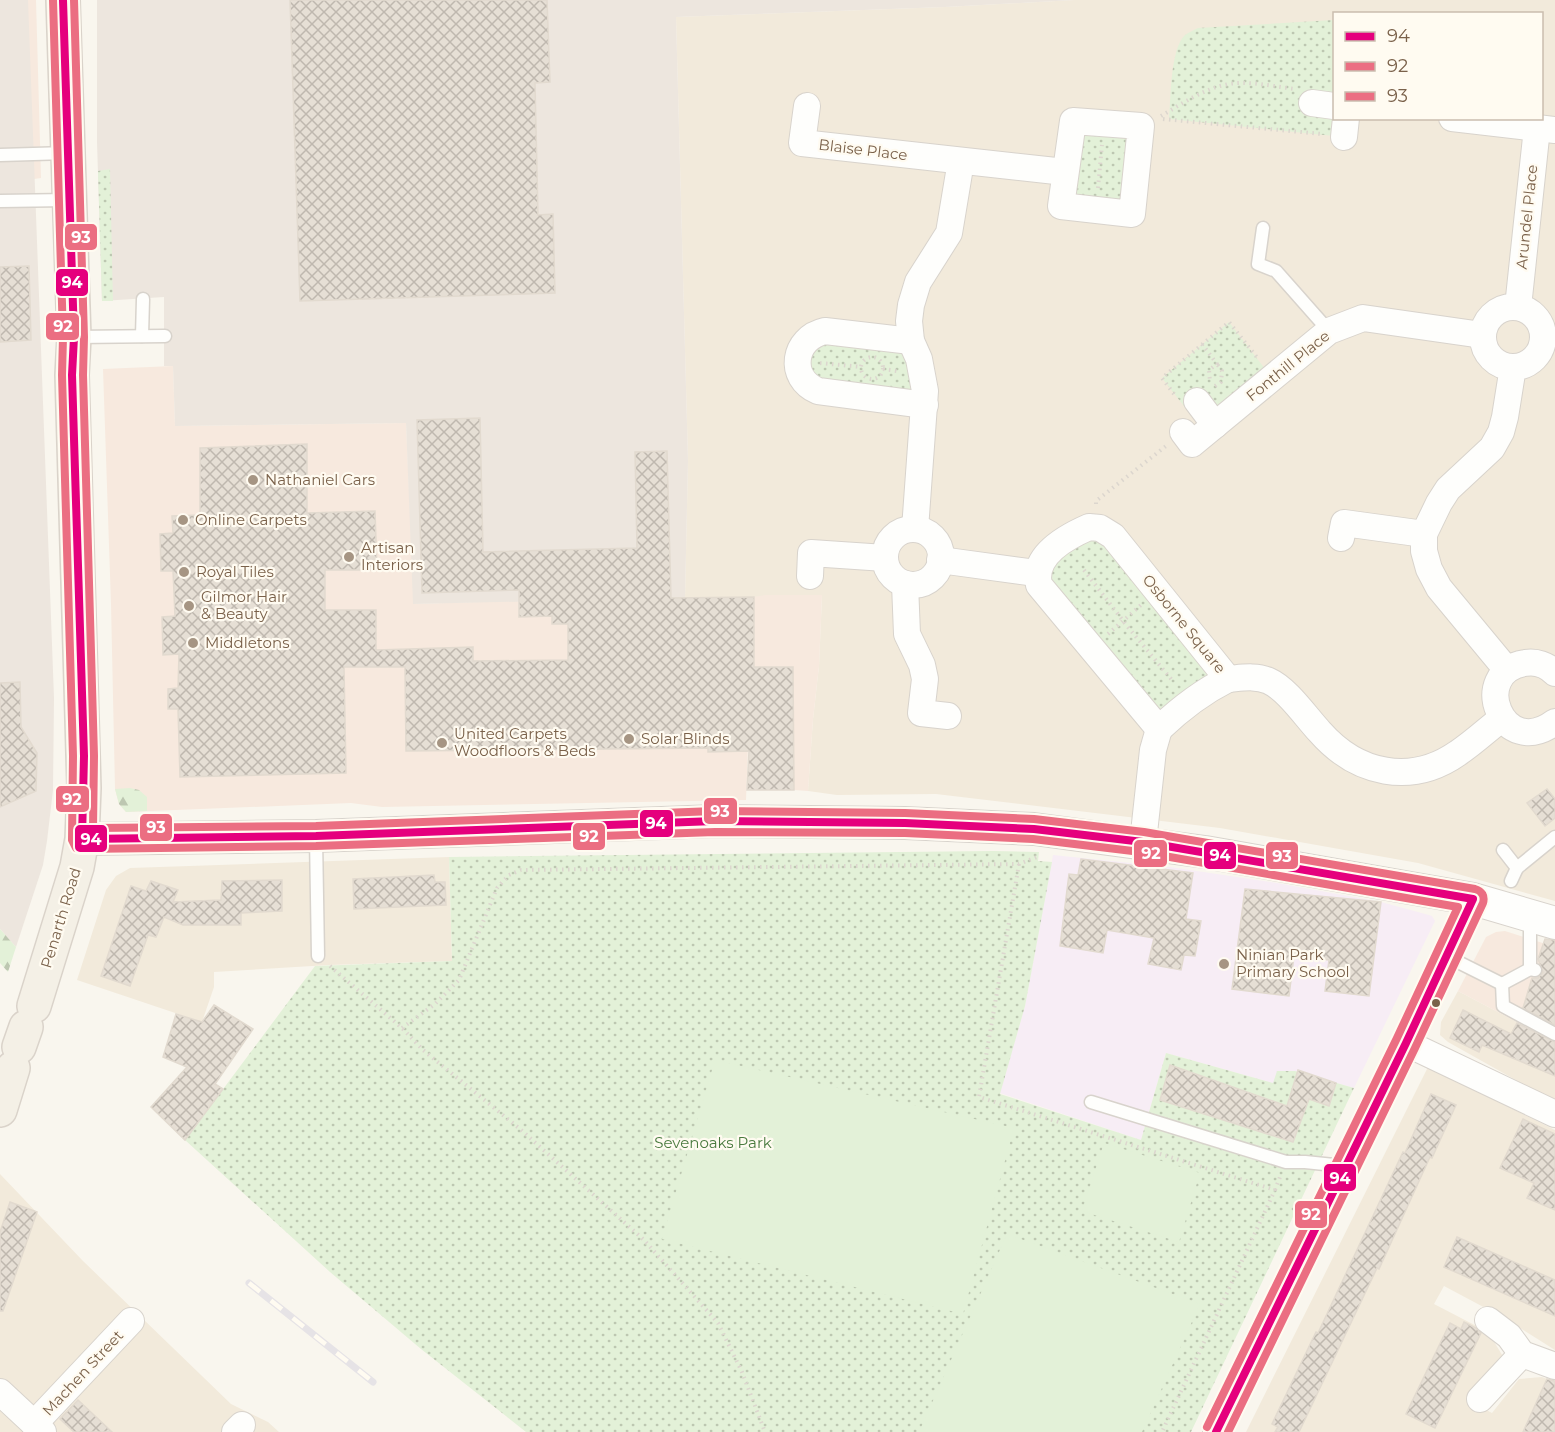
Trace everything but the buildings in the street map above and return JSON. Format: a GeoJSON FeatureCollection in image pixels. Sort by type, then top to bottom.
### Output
{"type":"FeatureCollection","features":[{"type":"Feature","properties":{"kind":"main road","name":"Penarth Road"},"geometry":{"type":"LineString","coordinates":[[0,1110],[72,885],[82,839],[84,782],[72,375],[74,337],[63,0]]}},
{"type":"Feature","properties":{"kind":"street","name":"Blaise Place"},"geometry":{"type":"LineString","coordinates":[[807,106],[802,143],[1065,172]]}},
{"type":"Feature","properties":{"kind":"street","name":"Arundel Place"},"geometry":{"type":"LineString","coordinates":[[1469,120],[1546,129],[1518,307]]}},
{"type":"Feature","properties":{"kind":"street"},"geometry":{"type":"LineString","coordinates":[[915,529],[925,405],[922,373],[911,341],[909,321],[911,305],[918,282],[949,233],[961,161]]}},
{"type":"Feature","properties":{"kind":"street"},"geometry":{"type":"LineString","coordinates":[[1518,307],[1528,310],[1536,317],[1549,338],[1536,357],[1528,363],[1513,367],[1502,366],[1493,360],[1486,352],[1482,335],[1485,324],[1491,316],[1499,310],[1518,307]]}},
{"type":"Feature","properties":{"kind":"street","name":"Fonthill Place"},"geometry":{"type":"LineString","coordinates":[[1183,432],[1192,444],[1329,331],[1363,318],[1482,335]]}},
{"type":"Feature","properties":{"kind":"street"},"geometry":{"type":"LineString","coordinates":[[911,341],[825,331],[815,333],[806,339],[801,348],[797,360],[798,371],[802,381],[809,388],[818,391],[925,405]]}},
{"type":"Feature","properties":{"kind":"street"},"geometry":{"type":"LineString","coordinates":[[1507,670],[1439,588],[1429,568],[1424,550],[1424,534],[1448,489],[1492,448],[1501,432],[1513,367]]}},
{"type":"Feature","properties":{"kind":"street"},"geometry":{"type":"LineString","coordinates":[[1197,401],[1215,425]]}},
{"type":"Feature","properties":{"kind":"street"},"geometry":{"type":"LineString","coordinates":[[1341,538],[1344,523],[1424,534]]}},
{"type":"Feature","properties":{"kind":"street"},"geometry":{"type":"LineString","coordinates":[[1089,527],[1061,543],[1042,560],[1036,573],[1039,585],[1047,596],[1159,729],[1153,750],[1143,842]]}},
{"type":"Feature","properties":{"kind":"street","name":"Osborne Square"},"geometry":{"type":"LineString","coordinates":[[1089,527],[1100,528],[1113,536],[1228,679],[1203,692],[1180,708],[1159,729]]}},
{"type":"Feature","properties":{"kind":"street"},"geometry":{"type":"LineString","coordinates":[[915,529],[930,535],[940,551],[938,570],[932,578],[914,585],[905,584],[891,576],[886,568],[885,558],[886,548],[894,537],[902,532],[915,529]]}},
{"type":"Feature","properties":{"kind":"street"},"geometry":{"type":"LineString","coordinates":[[810,576],[811,553],[885,558]]}},
{"type":"Feature","properties":{"kind":"street"},"geometry":{"type":"LineString","coordinates":[[940,560],[1036,573]]}},
{"type":"Feature","properties":{"kind":"street"},"geometry":{"type":"LineString","coordinates":[[905,584],[907,634],[922,665],[925,679],[921,713],[948,716]]}},
{"type":"Feature","properties":{"kind":"street"},"geometry":{"type":"LineString","coordinates":[[1554,724],[1536,732],[1524,732],[1512,728],[1501,719],[1496,706],[1495,693],[1498,682],[1507,670],[1518,664],[1530,662],[1542,664],[1555,673]]}},
{"type":"Feature","properties":{"kind":"street"},"geometry":{"type":"LineString","coordinates":[[1228,679],[1249,677],[1267,680],[1280,688],[1329,742],[1345,756],[1379,770],[1399,772],[1420,770],[1442,763],[1458,754],[1501,719]]}},
{"type":"Feature","properties":{"kind":"street"},"geometry":{"type":"LineString","coordinates":[[82,839],[316,836],[716,821],[905,823],[1034,829],[1143,842],[1473,899],[1543,919]]}},
{"type":"Feature","properties":{"kind":"street"},"geometry":{"type":"LineString","coordinates":[[1216,1432],[1406,1043],[1473,899]]}},
{"type":"Feature","properties":{"kind":"street"},"geometry":{"type":"LineString","coordinates":[[1406,1043],[1555,1114]]}},
{"type":"Feature","properties":{"kind":"street"},"geometry":{"type":"LineString","coordinates":[[1488,1320],[1509,1336],[1522,1354],[1555,1366]]}},
{"type":"Feature","properties":{"kind":"street","name":"Machen Street"},"geometry":{"type":"LineString","coordinates":[[39,1428],[131,1322]]}},
{"type":"Feature","properties":{"kind":"street"},"geometry":{"type":"LineString","coordinates":[[1480,1400],[1522,1354]]}},
{"type":"Feature","properties":{"kind":"street"},"geometry":{"type":"LineString","coordinates":[[0,1392],[39,1428]]}},
{"type":"Feature","properties":{"kind":"lane"},"geometry":{"type":"LineString","coordinates":[[0,155],[68,153]]}},
{"type":"Feature","properties":{"kind":"lane"},"geometry":{"type":"LineString","coordinates":[[0,201],[70,200]]}},
{"type":"Feature","properties":{"kind":"lane"},"geometry":{"type":"LineString","coordinates":[[1263,228],[1258,264],[1276,271],[1329,331]]}},
{"type":"Feature","properties":{"kind":"lane"},"geometry":{"type":"LineString","coordinates":[[142,299],[142,336]]}},
{"type":"Feature","properties":{"kind":"lane"},"geometry":{"type":"LineString","coordinates":[[74,337],[165,336]]}},
{"type":"Feature","properties":{"kind":"lane"},"geometry":{"type":"LineString","coordinates":[[316,836],[318,956]]}},
{"type":"Feature","properties":{"kind":"lane"},"geometry":{"type":"LineString","coordinates":[[1511,881],[1517,867],[1555,837]]}},
{"type":"Feature","properties":{"kind":"lane"},"geometry":{"type":"LineString","coordinates":[[1503,850],[1517,867]]}},
{"type":"Feature","properties":{"kind":"lane"},"geometry":{"type":"LineString","coordinates":[[1502,984],[1532,970],[1543,919]]}},
{"type":"Feature","properties":{"kind":"lane"},"geometry":{"type":"LineString","coordinates":[[1446,956],[1502,984]]}},
{"type":"Feature","properties":{"kind":"lane"},"geometry":{"type":"LineString","coordinates":[[1502,984],[1503,1006],[1555,1034]]}},
{"type":"Feature","properties":{"kind":"lane"},"geometry":{"type":"LineString","coordinates":[[1091,1102],[1286,1162],[1344,1166]]}},
{"type":"Feature","properties":{"kind":"path"},"geometry":{"type":"LineString","coordinates":[[1309,133],[1323,104],[1313,91],[1241,82],[1203,92],[1157,118],[1309,133],[1345,128]]}},
{"type":"Feature","properties":{"kind":"path"},"geometry":{"type":"LineString","coordinates":[[1104,185],[1098,189],[1103,141],[1111,149]]}},
{"type":"Feature","properties":{"kind":"path"},"geometry":{"type":"LineString","coordinates":[[1197,401],[1187,410],[1161,378],[1229,322],[1272,378]]}},
{"type":"Feature","properties":{"kind":"path"},"geometry":{"type":"LineString","coordinates":[[1202,344],[1217,364],[1222,371],[1221,382],[1214,387],[1208,381],[1209,370],[1217,364]]}},
{"type":"Feature","properties":{"kind":"path"},"geometry":{"type":"LineString","coordinates":[[873,357],[880,360],[883,369],[879,376],[872,379],[864,375],[861,367],[866,359],[873,357]]}},
{"type":"Feature","properties":{"kind":"path"},"geometry":{"type":"LineString","coordinates":[[797,360],[861,367]]}},
{"type":"Feature","properties":{"kind":"path"},"geometry":{"type":"LineString","coordinates":[[1089,527],[1096,501],[1183,432]]}},
{"type":"Feature","properties":{"kind":"path"},"geometry":{"type":"LineString","coordinates":[[1084,570],[1172,680]]}},
{"type":"Feature","properties":{"kind":"path"},"geometry":{"type":"LineString","coordinates":[[1091,648],[1157,591]]}},
{"type":"Feature","properties":{"kind":"path"},"geometry":{"type":"LineString","coordinates":[[402,1028],[435,1004],[459,980],[497,888],[508,875],[521,870],[1019,864],[1038,857]]}},
{"type":"Feature","properties":{"kind":"path"},"geometry":{"type":"LineString","coordinates":[[1019,864],[979,1097],[1275,1190],[1162,1432]]}},
{"type":"Feature","properties":{"kind":"path"},"geometry":{"type":"LineString","coordinates":[[318,956],[402,1028],[423,1050],[520,1129],[644,1240],[711,1313],[727,1339],[765,1432]]}},
{"type":"Feature","properties":{"kind":"shaded area"},"geometry":{"type":"Polygon","coordinates":[[[0,0],[36,0],[41,178],[0,184],[0,0]]]}},
{"type":"Feature","properties":{"kind":"shaded area"},"geometry":{"type":"Polygon","coordinates":[[[0,0],[28,0],[54,698],[53,790],[47,841],[43,865],[16,947],[0,929],[0,0]]]}},
{"type":"Feature","properties":{"kind":"shaded area"},"geometry":{"type":"Polygon","coordinates":[[[97,0],[1074,0],[676,17],[688,461],[685,598],[413,604],[406,423],[175,426],[173,366],[164,366],[164,297],[102,301],[97,142],[97,0]]]}},
{"type":"Feature","properties":{"kind":"shaded area"},"geometry":{"type":"Polygon","coordinates":[[[1074,0],[1555,0],[1555,901],[1418,863],[1220,828],[936,794],[837,795],[808,791],[819,666],[822,596],[685,598],[688,461],[676,17],[1074,0]]]}},
{"type":"Feature","properties":{"kind":"shaded area"},"geometry":{"type":"Polygon","coordinates":[[[173,366],[175,426],[406,423],[414,604],[822,595],[819,666],[808,791],[794,790],[793,718],[749,719],[746,800],[382,807],[351,803],[126,812],[119,804],[115,789],[103,369],[173,366]]]}},
{"type":"Feature","properties":{"kind":"shaded area","name":"Ninian Park Primary School"},"geometry":{"type":"Polygon","coordinates":[[[1053,855],[1170,867],[1277,883],[1381,902],[1432,916],[1435,921],[1354,1088],[1295,1071],[1273,1083],[1166,1053],[1141,1140],[1000,1093],[1025,1006],[1053,855]]]}},
{"type":"Feature","properties":{"kind":"shaded area"},"geometry":{"type":"Polygon","coordinates":[[[449,857],[452,961],[214,972],[214,987],[202,1022],[77,980],[106,890],[116,876],[130,868],[449,857]]]}},
{"type":"Feature","properties":{"kind":"shaded area"},"geometry":{"type":"Polygon","coordinates":[[[1505,931],[1555,947],[1555,1042],[1458,991],[1486,937],[1505,931]]]}},
{"type":"Feature","properties":{"kind":"shaded area"},"geometry":{"type":"Polygon","coordinates":[[[1458,991],[1555,1042],[1555,1102],[1448,1042],[1440,1035],[1441,1022],[1458,991]]]}},
{"type":"Feature","properties":{"kind":"shaded area"},"geometry":{"type":"Polygon","coordinates":[[[1428,1067],[1555,1130],[1555,1350],[1506,1319],[1444,1286],[1434,1304],[1488,1332],[1504,1358],[1471,1402],[1492,1413],[1519,1379],[1542,1377],[1555,1382],[1555,1432],[1246,1432],[1428,1067]]]}},
{"type":"Feature","properties":{"kind":"shaded area"},"geometry":{"type":"Polygon","coordinates":[[[0,1174],[83,1261],[231,1404],[268,1422],[279,1432],[0,1432],[0,1174]]]}},
{"type":"Feature","properties":{"kind":"green space"},"geometry":{"type":"Polygon","coordinates":[[[1333,20],[1333,120],[1344,137],[1169,119],[1176,51],[1185,35],[1198,28],[1333,20]]]}},
{"type":"Feature","properties":{"kind":"green space"},"geometry":{"type":"Polygon","coordinates":[[[1073,121],[1141,126],[1132,214],[1061,206],[1073,121]]]}},
{"type":"Feature","properties":{"kind":"green space"},"geometry":{"type":"Polygon","coordinates":[[[110,169],[113,301],[102,301],[98,171],[110,169]]]}},
{"type":"Feature","properties":{"kind":"green space"},"geometry":{"type":"Polygon","coordinates":[[[1229,322],[1272,378],[1215,425],[1198,401],[1187,410],[1162,378],[1229,322]]]}},
{"type":"Feature","properties":{"kind":"green space"},"geometry":{"type":"Polygon","coordinates":[[[806,339],[911,341],[925,391],[818,391],[801,348],[806,339]]]}},
{"type":"Feature","properties":{"kind":"green space"},"geometry":{"type":"Polygon","coordinates":[[[1089,527],[1228,679],[1159,729],[1047,596],[1042,560],[1089,527]]]}},
{"type":"Feature","properties":{"kind":"green space"},"geometry":{"type":"Polygon","coordinates":[[[115,789],[139,790],[147,797],[147,811],[126,812],[119,804],[115,789]]]}},
{"type":"Feature","properties":{"kind":"green space","name":"Sevenoaks Park"},"geometry":{"type":"Polygon","coordinates":[[[1039,852],[1038,861],[1052,862],[1025,1006],[1000,1094],[1141,1140],[1166,1053],[1273,1083],[1277,1071],[1295,1071],[1354,1088],[1191,1432],[526,1432],[421,1349],[330,1272],[185,1140],[315,966],[452,961],[449,857],[1039,852]]]}},
{"type":"Feature","properties":{"kind":"green space"},"geometry":{"type":"Polygon","coordinates":[[[0,929],[16,947],[8,972],[0,963],[0,929]]]}},
{"type":"Feature","properties":{"kind":"green space"},"geometry":{"type":"Polygon","coordinates":[[[715,1060],[1014,1128],[963,1314],[662,1239],[715,1060]]]}},
{"type":"Feature","properties":{"kind":"green space"},"geometry":{"type":"Polygon","coordinates":[[[1104,1143],[1200,1173],[1179,1242],[1082,1211],[1104,1143]]]}},
{"type":"Feature","properties":{"kind":"green space"},"geometry":{"type":"Polygon","coordinates":[[[1007,1234],[1200,1304],[1142,1432],[919,1432],[1007,1234]]]}},
{"type":"Feature","properties":{"kind":"railway"},"geometry":{"type":"LineString","coordinates":[[249,1283],[373,1382]]}},
{"type":"Feature","properties":{"kind":"transit line","name":"92"},"geometry":{"type":"LineString","coordinates":[[53,0],[73,756],[72,840],[76,848],[316,846],[715,832],[905,833],[1033,839],[1141,852],[1458,907],[1397,1038],[1207,1427]]}},
{"type":"Feature","properties":{"kind":"transit line","name":"94"},"geometry":{"type":"LineString","coordinates":[[63,0],[84,756],[82,839],[316,836],[715,821],[905,823],[1034,829],[1143,842],[1473,899],[1406,1043],[1216,1432]]}},
{"type":"Feature","properties":{"kind":"transit line","name":"93"},"geometry":{"type":"LineString","coordinates":[[74,0],[94,756],[93,828],[316,826],[715,811],[905,813],[1034,819],[1144,832],[1475,889],[1481,892],[1484,898],[1483,903],[1228,1432]]}},
{"type":"Feature","properties":{"kind":"place","name":"Nathaniel Cars"},"geometry":{"type":"Point","coordinates":[253,480]}},
{"type":"Feature","properties":{"kind":"place","name":"Online Carpets"},"geometry":{"type":"Point","coordinates":[183,520]}},
{"type":"Feature","properties":{"kind":"place","name":"Artisan Interiors"},"geometry":{"type":"Point","coordinates":[349,557]}},
{"type":"Feature","properties":{"kind":"place","name":"Royal Tiles"},"geometry":{"type":"Point","coordinates":[184,572]}},
{"type":"Feature","properties":{"kind":"place","name":"Gilmor Hair & Beauty"},"geometry":{"type":"Point","coordinates":[189,606]}},
{"type":"Feature","properties":{"kind":"place","name":"Middletons"},"geometry":{"type":"Point","coordinates":[193,643]}},
{"type":"Feature","properties":{"kind":"place","name":"Solar Blinds"},"geometry":{"type":"Point","coordinates":[629,739]}},
{"type":"Feature","properties":{"kind":"place","name":"United Carpets Woodfloors & Beds"},"geometry":{"type":"Point","coordinates":[442,743]}},
{"type":"Feature","properties":{"kind":"place","name":"Ninian Park Primary School"},"geometry":{"type":"Point","coordinates":[1224,964]}}]}
